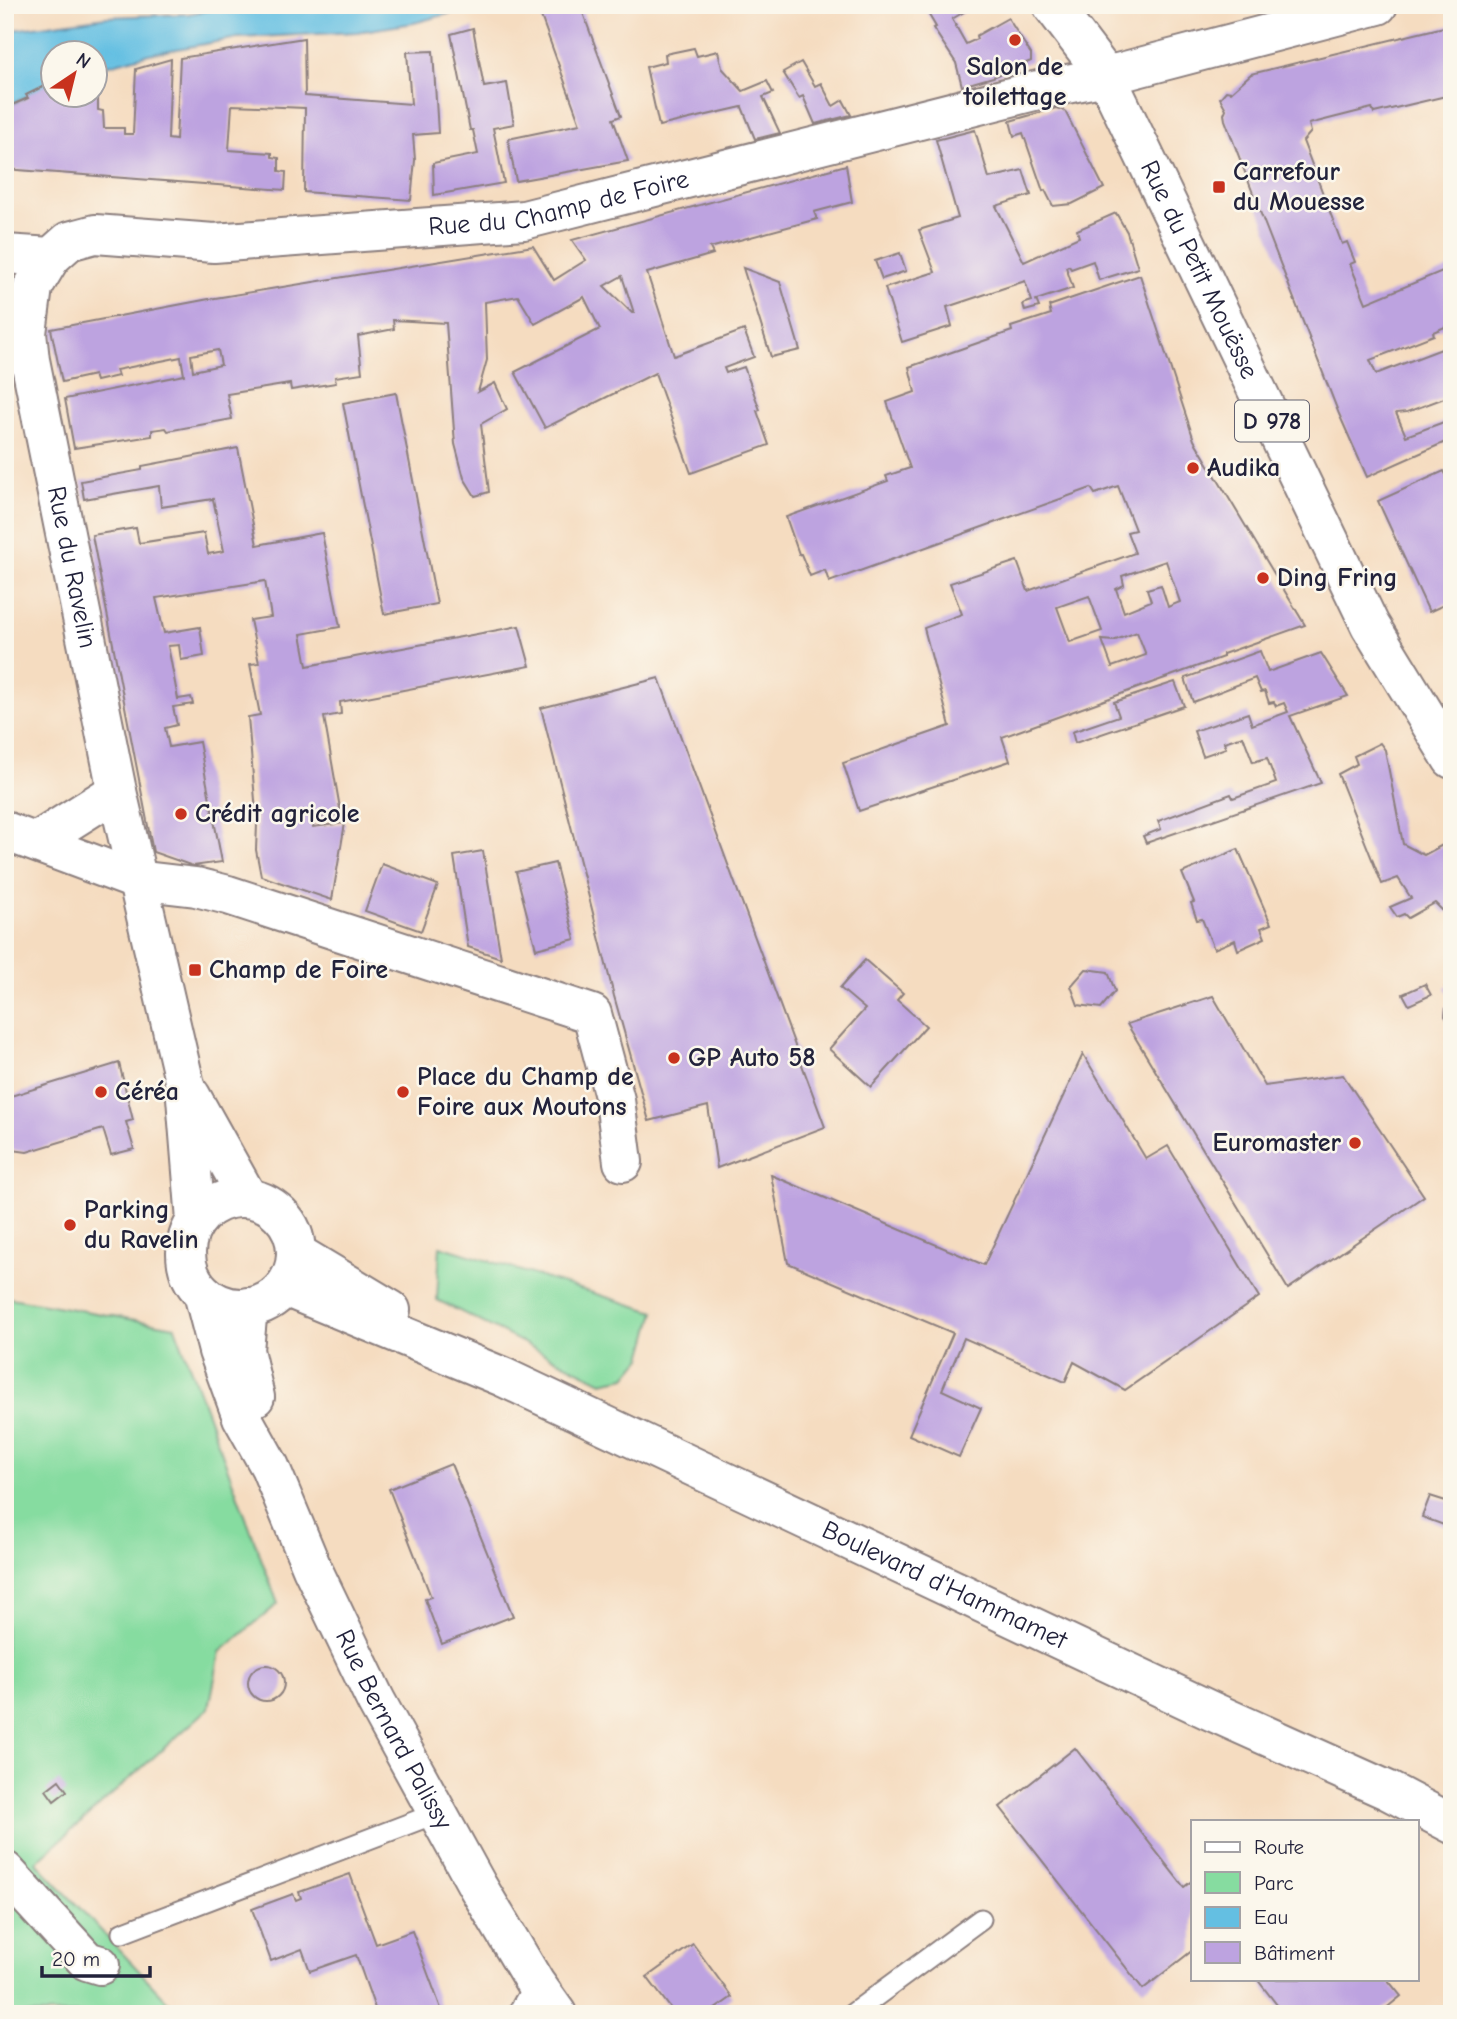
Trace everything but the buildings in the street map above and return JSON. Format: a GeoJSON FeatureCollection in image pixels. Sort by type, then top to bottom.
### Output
{"type":"FeatureCollection","features":[{"type":"Feature","properties":{"kind":"main road","name":"Rue du Petit Mouësse"},"geometry":{"type":"LineString","coordinates":[[1052,5],[1106,76],[1167,198],[1370,625],[1452,759]]}},
{"type":"Feature","properties":{"kind":"main road","name":"Rue du Champ de Foire"},"geometry":{"type":"LineString","coordinates":[[51,257],[69,241],[95,234],[214,243],[524,220],[1038,90],[1106,76],[1378,5]]}},
{"type":"Feature","properties":{"kind":"main road"},"geometry":{"type":"LineString","coordinates":[[5,254],[51,257]]}},
{"type":"Feature","properties":{"kind":"main road","name":"Rue du Ravelin"},"geometry":{"type":"LineString","coordinates":[[51,257],[33,287],[27,334],[18,351],[136,880],[185,1086],[196,1221]]}},
{"type":"Feature","properties":{"kind":"main road"},"geometry":{"type":"LineString","coordinates":[[21,836],[117,791]]}},
{"type":"Feature","properties":{"kind":"main road"},"geometry":{"type":"LineString","coordinates":[[21,836],[136,880],[196,887],[228,895],[592,1014],[615,1100],[622,1162]]}},
{"type":"Feature","properties":{"kind":"main road","name":"Rue du Ravelin"},"geometry":{"type":"LineString","coordinates":[[185,1086],[248,1198]]}},
{"type":"Feature","properties":{"kind":"main road"},"geometry":{"type":"LineString","coordinates":[[233,1198],[248,1198],[263,1202],[287,1223],[294,1237],[290,1270],[275,1297],[262,1304],[232,1307],[216,1302],[203,1293],[194,1281],[187,1259],[189,1236],[196,1221],[206,1210],[233,1198]]}},
{"type":"Feature","properties":{"kind":"main road","name":"Boulevard d'Hammamet"},"geometry":{"type":"LineString","coordinates":[[290,1270],[503,1377],[1209,1710],[1387,1790],[1452,1824]]}},
{"type":"Feature","properties":{"kind":"main road","name":"Rue Bernard Palissy"},"geometry":{"type":"LineString","coordinates":[[203,1293],[218,1351],[242,1417],[270,1467],[312,1568],[376,1701],[437,1813],[526,1999],[557,2014]]}},
{"type":"Feature","properties":{"kind":"main road","name":"Rue Bernard Palissy"},"geometry":{"type":"LineString","coordinates":[[248,1307],[244,1350],[270,1467]]}},
{"type":"Feature","properties":{"kind":"main road","name":"Boulevard d'Hammamet"},"geometry":{"type":"LineString","coordinates":[[1387,1790],[1452,1811]]}},
{"type":"Feature","properties":{"kind":"main road"},"geometry":{"type":"LineString","coordinates":[[5,1871],[87,1961],[100,1965]]}},
{"type":"Feature","properties":{"kind":"lane"},"geometry":{"type":"LineString","coordinates":[[122,1933],[437,1813]]}},
{"type":"Feature","properties":{"kind":"lane"},"geometry":{"type":"LineString","coordinates":[[852,2014],[981,1919]]}},
{"type":"Feature","properties":{"kind":"green space"},"geometry":{"type":"Polygon","coordinates":[[[440,1246],[655,1312],[642,1358],[626,1377],[602,1382],[437,1300],[440,1246]]]}},
{"type":"Feature","properties":{"kind":"green space"},"geometry":{"type":"Polygon","coordinates":[[[5,1297],[175,1327],[278,1604],[220,1652],[209,1708],[36,1862],[180,2014],[5,2014],[5,1297]]]}},
{"type":"Feature","properties":{"kind":"water"},"geometry":{"type":"Polygon","coordinates":[[[236,5],[481,5],[414,23],[357,32],[238,38],[149,54],[108,65],[108,38],[38,38],[38,90],[5,108],[5,31],[106,17],[188,14],[236,5]]]}},
{"type":"Feature","properties":{"kind":"place","name":"Salon de toilettage"},"geometry":{"type":"Point","coordinates":[1015,40]}},
{"type":"Feature","properties":{"kind":"place","name":"Carrefour du Mouesse"},"geometry":{"type":"Point","coordinates":[1219,187]}},
{"type":"Feature","properties":{"kind":"place","name":"Audika"},"geometry":{"type":"Point","coordinates":[1193,468]}},
{"type":"Feature","properties":{"kind":"place","name":"Ding Fring"},"geometry":{"type":"Point","coordinates":[1263,578]}},
{"type":"Feature","properties":{"kind":"place","name":"Crédit agricole"},"geometry":{"type":"Point","coordinates":[181,814]}},
{"type":"Feature","properties":{"kind":"place","name":"Champ de Foire"},"geometry":{"type":"Point","coordinates":[195,970]}},
{"type":"Feature","properties":{"kind":"place","name":"GP Auto 58"},"geometry":{"type":"Point","coordinates":[674,1058]}},
{"type":"Feature","properties":{"kind":"place","name":"Céréa"},"geometry":{"type":"Point","coordinates":[101,1092]}},
{"type":"Feature","properties":{"kind":"place","name":"Place du Champ de Foire aux Moutons"},"geometry":{"type":"Point","coordinates":[403,1092]}},
{"type":"Feature","properties":{"kind":"place","name":"Euromaster"},"geometry":{"type":"Point","coordinates":[1355,1143]}},
{"type":"Feature","properties":{"kind":"place","name":"Parking du Ravelin"},"geometry":{"type":"Point","coordinates":[70,1225]}}]}
